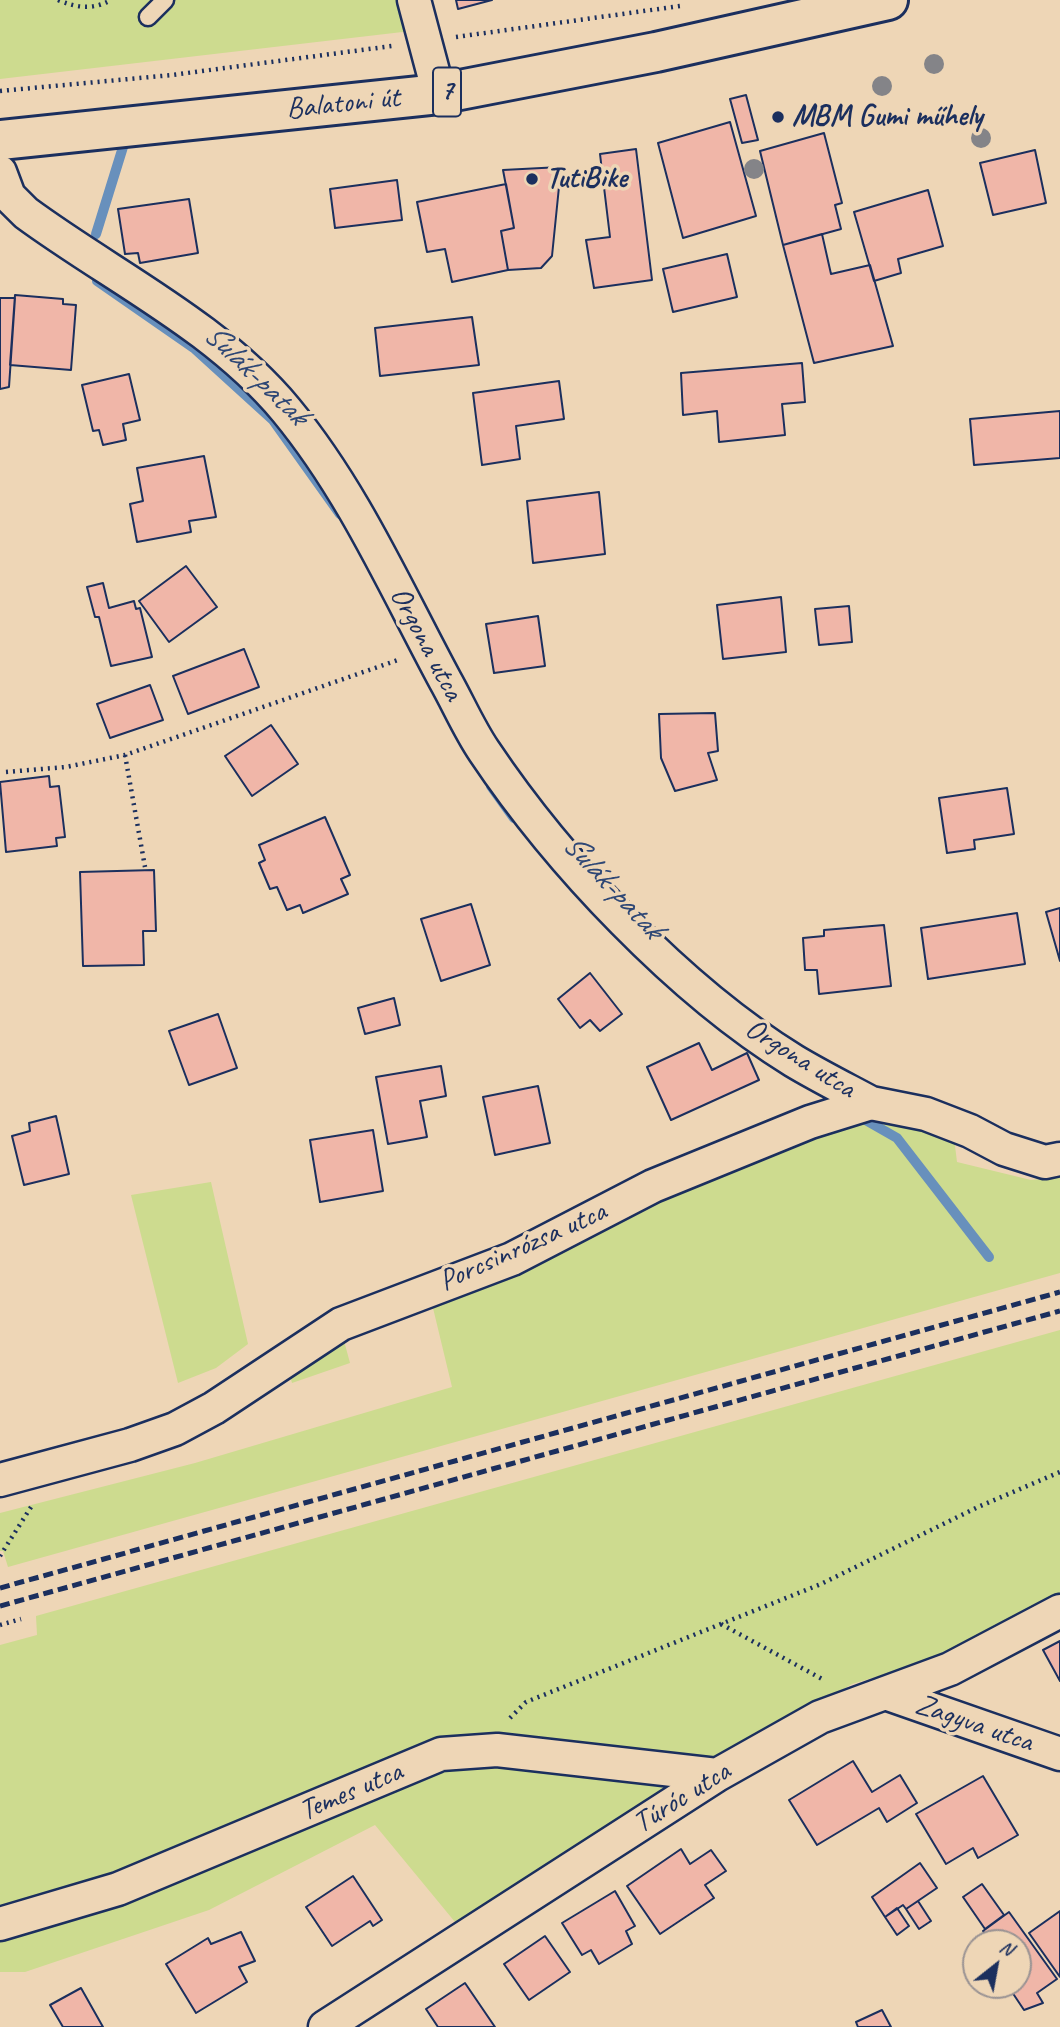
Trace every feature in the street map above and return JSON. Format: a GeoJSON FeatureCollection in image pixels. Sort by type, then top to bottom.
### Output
{"type":"FeatureCollection","features":[{"type":"Feature","properties":{"kind":"main road","name":"Balatoni út"},"geometry":{"type":"LineString","coordinates":[[0,140],[439,94],[656,52],[888,0]]}},
{"type":"Feature","properties":{"kind":"street"},"geometry":{"type":"LineString","coordinates":[[414,0],[439,94]]}},
{"type":"Feature","properties":{"kind":"street","name":"Orgona utca"},"geometry":{"type":"LineString","coordinates":[[0,172],[9,196],[26,214],[193,326],[233,357],[283,406],[317,449],[350,498],[483,750],[558,847],[632,929],[713,1001],[783,1053],[871,1103]]}},
{"type":"Feature","properties":{"kind":"street","name":"Porcsinrózsa utca"},"geometry":{"type":"LineString","coordinates":[[0,1479],[58,1465],[175,1429],[214,1408],[341,1324],[512,1259],[653,1186],[810,1122],[871,1103],[926,1114],[970,1130],[1004,1149],[1045,1162],[1060,1159]]}},
{"type":"Feature","properties":{"kind":"street","name":"Túróc utca"},"geometry":{"type":"LineString","coordinates":[[325,2027],[717,1774],[820,1717],[950,1669],[1060,1611]]}},
{"type":"Feature","properties":{"kind":"street","name":"Zagyva utca"},"geometry":{"type":"LineString","coordinates":[[875,1697],[1060,1754]]}},
{"type":"Feature","properties":{"kind":"street","name":"Temes utca"},"geometry":{"type":"LineString","coordinates":[[0,1924],[118,1889],[441,1754],[496,1750],[717,1774]]}},
{"type":"Feature","properties":{"kind":"lane"},"geometry":{"type":"LineString","coordinates":[[148,17],[164,0]]}},
{"type":"Feature","properties":{"kind":"path"},"geometry":{"type":"LineString","coordinates":[[58,0],[83,7],[97,7],[111,0]]}},
{"type":"Feature","properties":{"kind":"path"},"geometry":{"type":"LineString","coordinates":[[0,90],[172,75],[689,4]]}},
{"type":"Feature","properties":{"kind":"path"},"geometry":{"type":"LineString","coordinates":[[6,772],[66,767],[125,755],[388,664]]}},
{"type":"Feature","properties":{"kind":"path"},"geometry":{"type":"LineString","coordinates":[[125,755],[145,867]]}},
{"type":"Feature","properties":{"kind":"path"},"geometry":{"type":"LineString","coordinates":[[0,1556],[58,1465]]}},
{"type":"Feature","properties":{"kind":"path"},"geometry":{"type":"LineString","coordinates":[[496,1750],[502,1725],[526,1702],[821,1584],[978,1507],[1060,1472]]}},
{"type":"Feature","properties":{"kind":"path"},"geometry":{"type":"LineString","coordinates":[[0,1625],[21,1619]]}},
{"type":"Feature","properties":{"kind":"path"},"geometry":{"type":"LineString","coordinates":[[720,1624],[875,1697]]}},
{"type":"Feature","properties":{"kind":"green space"},"geometry":{"type":"Polygon","coordinates":[[[0,0],[400,0],[411,31],[0,79],[0,0]]]}},
{"type":"Feature","properties":{"kind":"green space"},"geometry":{"type":"Polygon","coordinates":[[[873,1090],[950,1105],[957,1162],[1031,1180],[1060,1177],[1060,1273],[8,1567],[3,1551],[0,1551],[0,1513],[195,1463],[452,1387],[433,1308],[343,1337],[350,1363],[292,1383],[288,1369],[360,1322],[873,1090]]]}},
{"type":"Feature","properties":{"kind":"green space"},"geometry":{"type":"Polygon","coordinates":[[[211,1182],[248,1344],[216,1368],[178,1383],[131,1195],[211,1182]]]}},
{"type":"Feature","properties":{"kind":"green space"},"geometry":{"type":"Polygon","coordinates":[[[1060,1330],[1060,1594],[939,1658],[852,1684],[455,1922],[375,1825],[209,1910],[25,1972],[0,1972],[0,1645],[37,1635],[36,1616],[1060,1330]]]}},
{"type":"Feature","properties":{"kind":"building"},"geometry":{"type":"Polygon","coordinates":[[[456,0],[492,0],[458,9],[456,0]]]}},
{"type":"Feature","properties":{"kind":"building"},"geometry":{"type":"Polygon","coordinates":[[[746,95],[758,140],[742,143],[730,99],[746,95]]]}},
{"type":"Feature","properties":{"kind":"building"},"geometry":{"type":"Polygon","coordinates":[[[730,122],[756,216],[683,238],[658,143],[730,122]]]}},
{"type":"Feature","properties":{"kind":"building"},"geometry":{"type":"Polygon","coordinates":[[[824,133],[842,203],[835,205],[841,229],[783,245],[760,151],[824,133]]]}},
{"type":"Feature","properties":{"kind":"building"},"geometry":{"type":"Polygon","coordinates":[[[636,149],[652,280],[594,288],[586,240],[610,237],[600,154],[636,149]]]}},
{"type":"Feature","properties":{"kind":"building"},"geometry":{"type":"Polygon","coordinates":[[[1035,150],[1046,203],[993,215],[980,163],[1035,150]]]}},
{"type":"Feature","properties":{"kind":"building"},"geometry":{"type":"Polygon","coordinates":[[[561,167],[552,256],[541,268],[508,270],[501,231],[514,228],[503,170],[561,167]]]}},
{"type":"Feature","properties":{"kind":"building"},"geometry":{"type":"Polygon","coordinates":[[[397,180],[402,220],[335,228],[330,189],[397,180]]]}},
{"type":"Feature","properties":{"kind":"building"},"geometry":{"type":"Polygon","coordinates":[[[506,184],[514,228],[501,231],[508,270],[452,282],[445,249],[427,252],[417,202],[506,184]]]}},
{"type":"Feature","properties":{"kind":"building"},"geometry":{"type":"Polygon","coordinates":[[[928,190],[943,246],[898,259],[901,273],[874,281],[854,212],[928,190]]]}},
{"type":"Feature","properties":{"kind":"building"},"geometry":{"type":"Polygon","coordinates":[[[189,199],[198,253],[140,263],[138,253],[125,254],[118,209],[189,199]]]}},
{"type":"Feature","properties":{"kind":"building"},"geometry":{"type":"Polygon","coordinates":[[[822,234],[831,274],[870,265],[893,346],[814,363],[783,245],[822,234]]]}},
{"type":"Feature","properties":{"kind":"building"},"geometry":{"type":"Polygon","coordinates":[[[727,254],[737,297],[673,312],[663,269],[727,254]]]}},
{"type":"Feature","properties":{"kind":"building"},"geometry":{"type":"Polygon","coordinates":[[[15,295],[63,299],[63,304],[76,305],[71,370],[10,365],[15,295]]]}},
{"type":"Feature","properties":{"kind":"building"},"geometry":{"type":"Polygon","coordinates":[[[0,298],[15,298],[9,387],[0,389],[0,298]]]}},
{"type":"Feature","properties":{"kind":"building"},"geometry":{"type":"Polygon","coordinates":[[[472,317],[479,365],[380,376],[375,328],[472,317]]]}},
{"type":"Feature","properties":{"kind":"building"},"geometry":{"type":"Polygon","coordinates":[[[802,363],[805,402],[782,404],[785,435],[719,442],[717,411],[683,415],[681,373],[802,363]]]}},
{"type":"Feature","properties":{"kind":"building"},"geometry":{"type":"Polygon","coordinates":[[[129,374],[140,420],[123,424],[126,440],[103,445],[99,430],[93,431],[82,385],[129,374]]]}},
{"type":"Feature","properties":{"kind":"building"},"geometry":{"type":"Polygon","coordinates":[[[559,381],[564,419],[516,426],[520,459],[482,465],[473,393],[559,381]]]}},
{"type":"Feature","properties":{"kind":"building"},"geometry":{"type":"Polygon","coordinates":[[[1060,411],[1060,458],[974,465],[970,419],[1060,411]]]}},
{"type":"Feature","properties":{"kind":"building"},"geometry":{"type":"Polygon","coordinates":[[[204,456],[216,517],[189,521],[191,532],[137,542],[130,504],[143,501],[137,468],[204,456]]]}},
{"type":"Feature","properties":{"kind":"building"},"geometry":{"type":"Polygon","coordinates":[[[599,492],[605,554],[533,563],[527,501],[599,492]]]}},
{"type":"Feature","properties":{"kind":"building"},"geometry":{"type":"Polygon","coordinates":[[[186,566],[217,607],[169,642],[139,601],[186,566]]]}},
{"type":"Feature","properties":{"kind":"building"},"geometry":{"type":"Polygon","coordinates":[[[103,583],[109,608],[134,601],[136,609],[140,608],[152,657],[111,666],[99,617],[95,617],[87,587],[103,583]]]}},
{"type":"Feature","properties":{"kind":"building"},"geometry":{"type":"Polygon","coordinates":[[[781,597],[786,652],[723,659],[717,605],[781,597]]]}},
{"type":"Feature","properties":{"kind":"building"},"geometry":{"type":"Polygon","coordinates":[[[849,606],[852,642],[819,645],[815,609],[849,606]]]}},
{"type":"Feature","properties":{"kind":"building"},"geometry":{"type":"Polygon","coordinates":[[[538,616],[545,666],[494,673],[486,624],[538,616]]]}},
{"type":"Feature","properties":{"kind":"building"},"geometry":{"type":"Polygon","coordinates":[[[244,649],[259,687],[188,714],[173,676],[244,649]]]}},
{"type":"Feature","properties":{"kind":"building"},"geometry":{"type":"Polygon","coordinates":[[[150,685],[163,720],[110,738],[97,704],[150,685]]]}},
{"type":"Feature","properties":{"kind":"building"},"geometry":{"type":"Polygon","coordinates":[[[715,713],[718,751],[708,753],[717,780],[675,791],[661,758],[659,714],[715,713]]]}},
{"type":"Feature","properties":{"kind":"building"},"geometry":{"type":"Polygon","coordinates":[[[271,725],[298,764],[252,796],[225,756],[271,725]]]}},
{"type":"Feature","properties":{"kind":"building"},"geometry":{"type":"Polygon","coordinates":[[[49,776],[50,787],[59,786],[65,837],[56,838],[57,846],[6,852],[0,782],[49,776]]]}},
{"type":"Feature","properties":{"kind":"building"},"geometry":{"type":"Polygon","coordinates":[[[1007,788],[1014,834],[974,840],[975,849],[947,853],[939,798],[1007,788]]]}},
{"type":"Feature","properties":{"kind":"building"},"geometry":{"type":"Polygon","coordinates":[[[325,817],[350,875],[341,879],[348,894],[303,913],[300,905],[287,910],[277,887],[270,889],[259,863],[265,860],[259,845],[325,817]]]}},
{"type":"Feature","properties":{"kind":"building"},"geometry":{"type":"Polygon","coordinates":[[[154,870],[156,931],[143,931],[144,965],[83,966],[80,872],[154,870]]]}},
{"type":"Feature","properties":{"kind":"building"},"geometry":{"type":"Polygon","coordinates":[[[471,904],[490,965],[441,981],[421,919],[471,904]]]}},
{"type":"Feature","properties":{"kind":"building"},"geometry":{"type":"Polygon","coordinates":[[[1060,908],[1060,961],[1046,912],[1060,908]]]}},
{"type":"Feature","properties":{"kind":"building"},"geometry":{"type":"Polygon","coordinates":[[[1017,913],[1025,964],[928,979],[921,928],[1017,913]]]}},
{"type":"Feature","properties":{"kind":"building"},"geometry":{"type":"Polygon","coordinates":[[[884,925],[891,986],[819,994],[817,970],[805,970],[803,938],[824,936],[824,930],[884,925]]]}},
{"type":"Feature","properties":{"kind":"building"},"geometry":{"type":"Polygon","coordinates":[[[590,973],[622,1014],[600,1031],[590,1020],[580,1028],[558,999],[590,973]]]}},
{"type":"Feature","properties":{"kind":"building"},"geometry":{"type":"Polygon","coordinates":[[[394,998],[400,1025],[365,1034],[358,1008],[394,998]]]}},
{"type":"Feature","properties":{"kind":"building"},"geometry":{"type":"Polygon","coordinates":[[[218,1014],[237,1068],[189,1085],[169,1031],[218,1014]]]}},
{"type":"Feature","properties":{"kind":"building"},"geometry":{"type":"Polygon","coordinates":[[[699,1043],[712,1070],[747,1053],[759,1080],[671,1120],[647,1067],[699,1043]]]}},
{"type":"Feature","properties":{"kind":"building"},"geometry":{"type":"Polygon","coordinates":[[[441,1066],[446,1096],[420,1101],[427,1137],[388,1144],[376,1077],[441,1066]]]}},
{"type":"Feature","properties":{"kind":"building"},"geometry":{"type":"Polygon","coordinates":[[[538,1086],[550,1143],[495,1155],[483,1097],[538,1086]]]}},
{"type":"Feature","properties":{"kind":"building"},"geometry":{"type":"Polygon","coordinates":[[[56,1116],[69,1174],[24,1185],[12,1136],[30,1131],[29,1123],[56,1116]]]}},
{"type":"Feature","properties":{"kind":"building"},"geometry":{"type":"Polygon","coordinates":[[[373,1130],[383,1191],[320,1202],[310,1140],[373,1130]]]}},
{"type":"Feature","properties":{"kind":"building"},"geometry":{"type":"Polygon","coordinates":[[[1060,1641],[1060,1681],[1043,1650],[1060,1641]]]}},
{"type":"Feature","properties":{"kind":"building"},"geometry":{"type":"Polygon","coordinates":[[[853,1761],[872,1792],[900,1775],[917,1803],[887,1822],[879,1808],[817,1845],[789,1800],[853,1761]]]}},
{"type":"Feature","properties":{"kind":"building"},"geometry":{"type":"Polygon","coordinates":[[[983,1776],[1018,1835],[978,1858],[973,1848],[946,1864],[916,1814],[983,1776]]]}},
{"type":"Feature","properties":{"kind":"building"},"geometry":{"type":"Polygon","coordinates":[[[681,1849],[690,1864],[711,1850],[726,1871],[705,1885],[714,1898],[660,1934],[627,1886],[681,1849]]]}},
{"type":"Feature","properties":{"kind":"building"},"geometry":{"type":"Polygon","coordinates":[[[920,1863],[937,1888],[906,1909],[903,1905],[885,1917],[872,1897],[920,1863]]]}},
{"type":"Feature","properties":{"kind":"building"},"geometry":{"type":"Polygon","coordinates":[[[353,1876],[382,1920],[373,1926],[370,1921],[332,1946],[306,1907],[353,1876]]]}},
{"type":"Feature","properties":{"kind":"building"},"geometry":{"type":"Polygon","coordinates":[[[982,1884],[1004,1915],[985,1929],[963,1897],[982,1884]]]}},
{"type":"Feature","properties":{"kind":"building"},"geometry":{"type":"Polygon","coordinates":[[[615,1891],[635,1926],[626,1931],[632,1944],[599,1964],[591,1950],[582,1955],[562,1923],[615,1891]]]}},
{"type":"Feature","properties":{"kind":"building"},"geometry":{"type":"Polygon","coordinates":[[[918,1901],[931,1921],[919,1929],[906,1909],[918,1901]]]}},
{"type":"Feature","properties":{"kind":"building"},"geometry":{"type":"Polygon","coordinates":[[[897,1908],[909,1926],[897,1935],[885,1917],[897,1908]]]}},
{"type":"Feature","properties":{"kind":"building"},"geometry":{"type":"Polygon","coordinates":[[[1060,1911],[1060,1977],[1032,1937],[1032,1931],[1060,1911]]]}},
{"type":"Feature","properties":{"kind":"building"},"geometry":{"type":"Polygon","coordinates":[[[1009,1912],[1021,1929],[986,1929],[1009,1912]]]}},
{"type":"Feature","properties":{"kind":"building"},"geometry":{"type":"Polygon","coordinates":[[[241,1932],[255,1961],[239,1967],[247,1982],[196,2013],[166,1964],[208,1938],[211,1944],[241,1932]]]}},
{"type":"Feature","properties":{"kind":"building"},"geometry":{"type":"Polygon","coordinates":[[[545,1936],[570,1972],[529,2000],[504,1964],[545,1936]]]}},
{"type":"Feature","properties":{"kind":"building"},"geometry":{"type":"Polygon","coordinates":[[[1032,1944],[1057,1979],[1037,1993],[1043,2003],[1024,2010],[1017,1999],[1032,1999],[1032,1944]]]}},
{"type":"Feature","properties":{"kind":"building"},"geometry":{"type":"Polygon","coordinates":[[[465,1983],[495,2027],[438,2027],[426,2009],[465,1983]]]}},
{"type":"Feature","properties":{"kind":"building"},"geometry":{"type":"Polygon","coordinates":[[[81,1988],[103,2027],[63,2027],[50,2005],[81,1988]]]}},
{"type":"Feature","properties":{"kind":"building"},"geometry":{"type":"Polygon","coordinates":[[[882,2010],[891,2027],[858,2027],[856,2022],[882,2010]]]}},
{"type":"Feature","properties":{"kind":"waterway","name":"Sulák-patak"},"geometry":{"type":"LineString","coordinates":[[96,234],[123,147]]}},
{"type":"Feature","properties":{"kind":"waterway","name":"Sulák-patak"},"geometry":{"type":"LineString","coordinates":[[97,281],[195,349],[273,420],[340,514]]}},
{"type":"Feature","properties":{"kind":"waterway","name":"Sulák-patak"},"geometry":{"type":"LineString","coordinates":[[491,786],[514,818]]}},
{"type":"Feature","properties":{"kind":"waterway","name":"Sulák-patak"},"geometry":{"type":"LineString","coordinates":[[862,1118],[897,1138],[989,1257]]}},
{"type":"Feature","properties":{"kind":"railway"},"geometry":{"type":"LineString","coordinates":[[0,1588],[1060,1292]]}},
{"type":"Feature","properties":{"kind":"railway"},"geometry":{"type":"LineString","coordinates":[[0,1606],[1060,1311]]}},
{"type":"Feature","properties":{"kind":"place","name":"MBM Gumi műhely"},"geometry":{"type":"Point","coordinates":[778,117]}},
{"type":"Feature","properties":{"kind":"place","name":"TutiBike"},"geometry":{"type":"Point","coordinates":[532,179]}}]}
